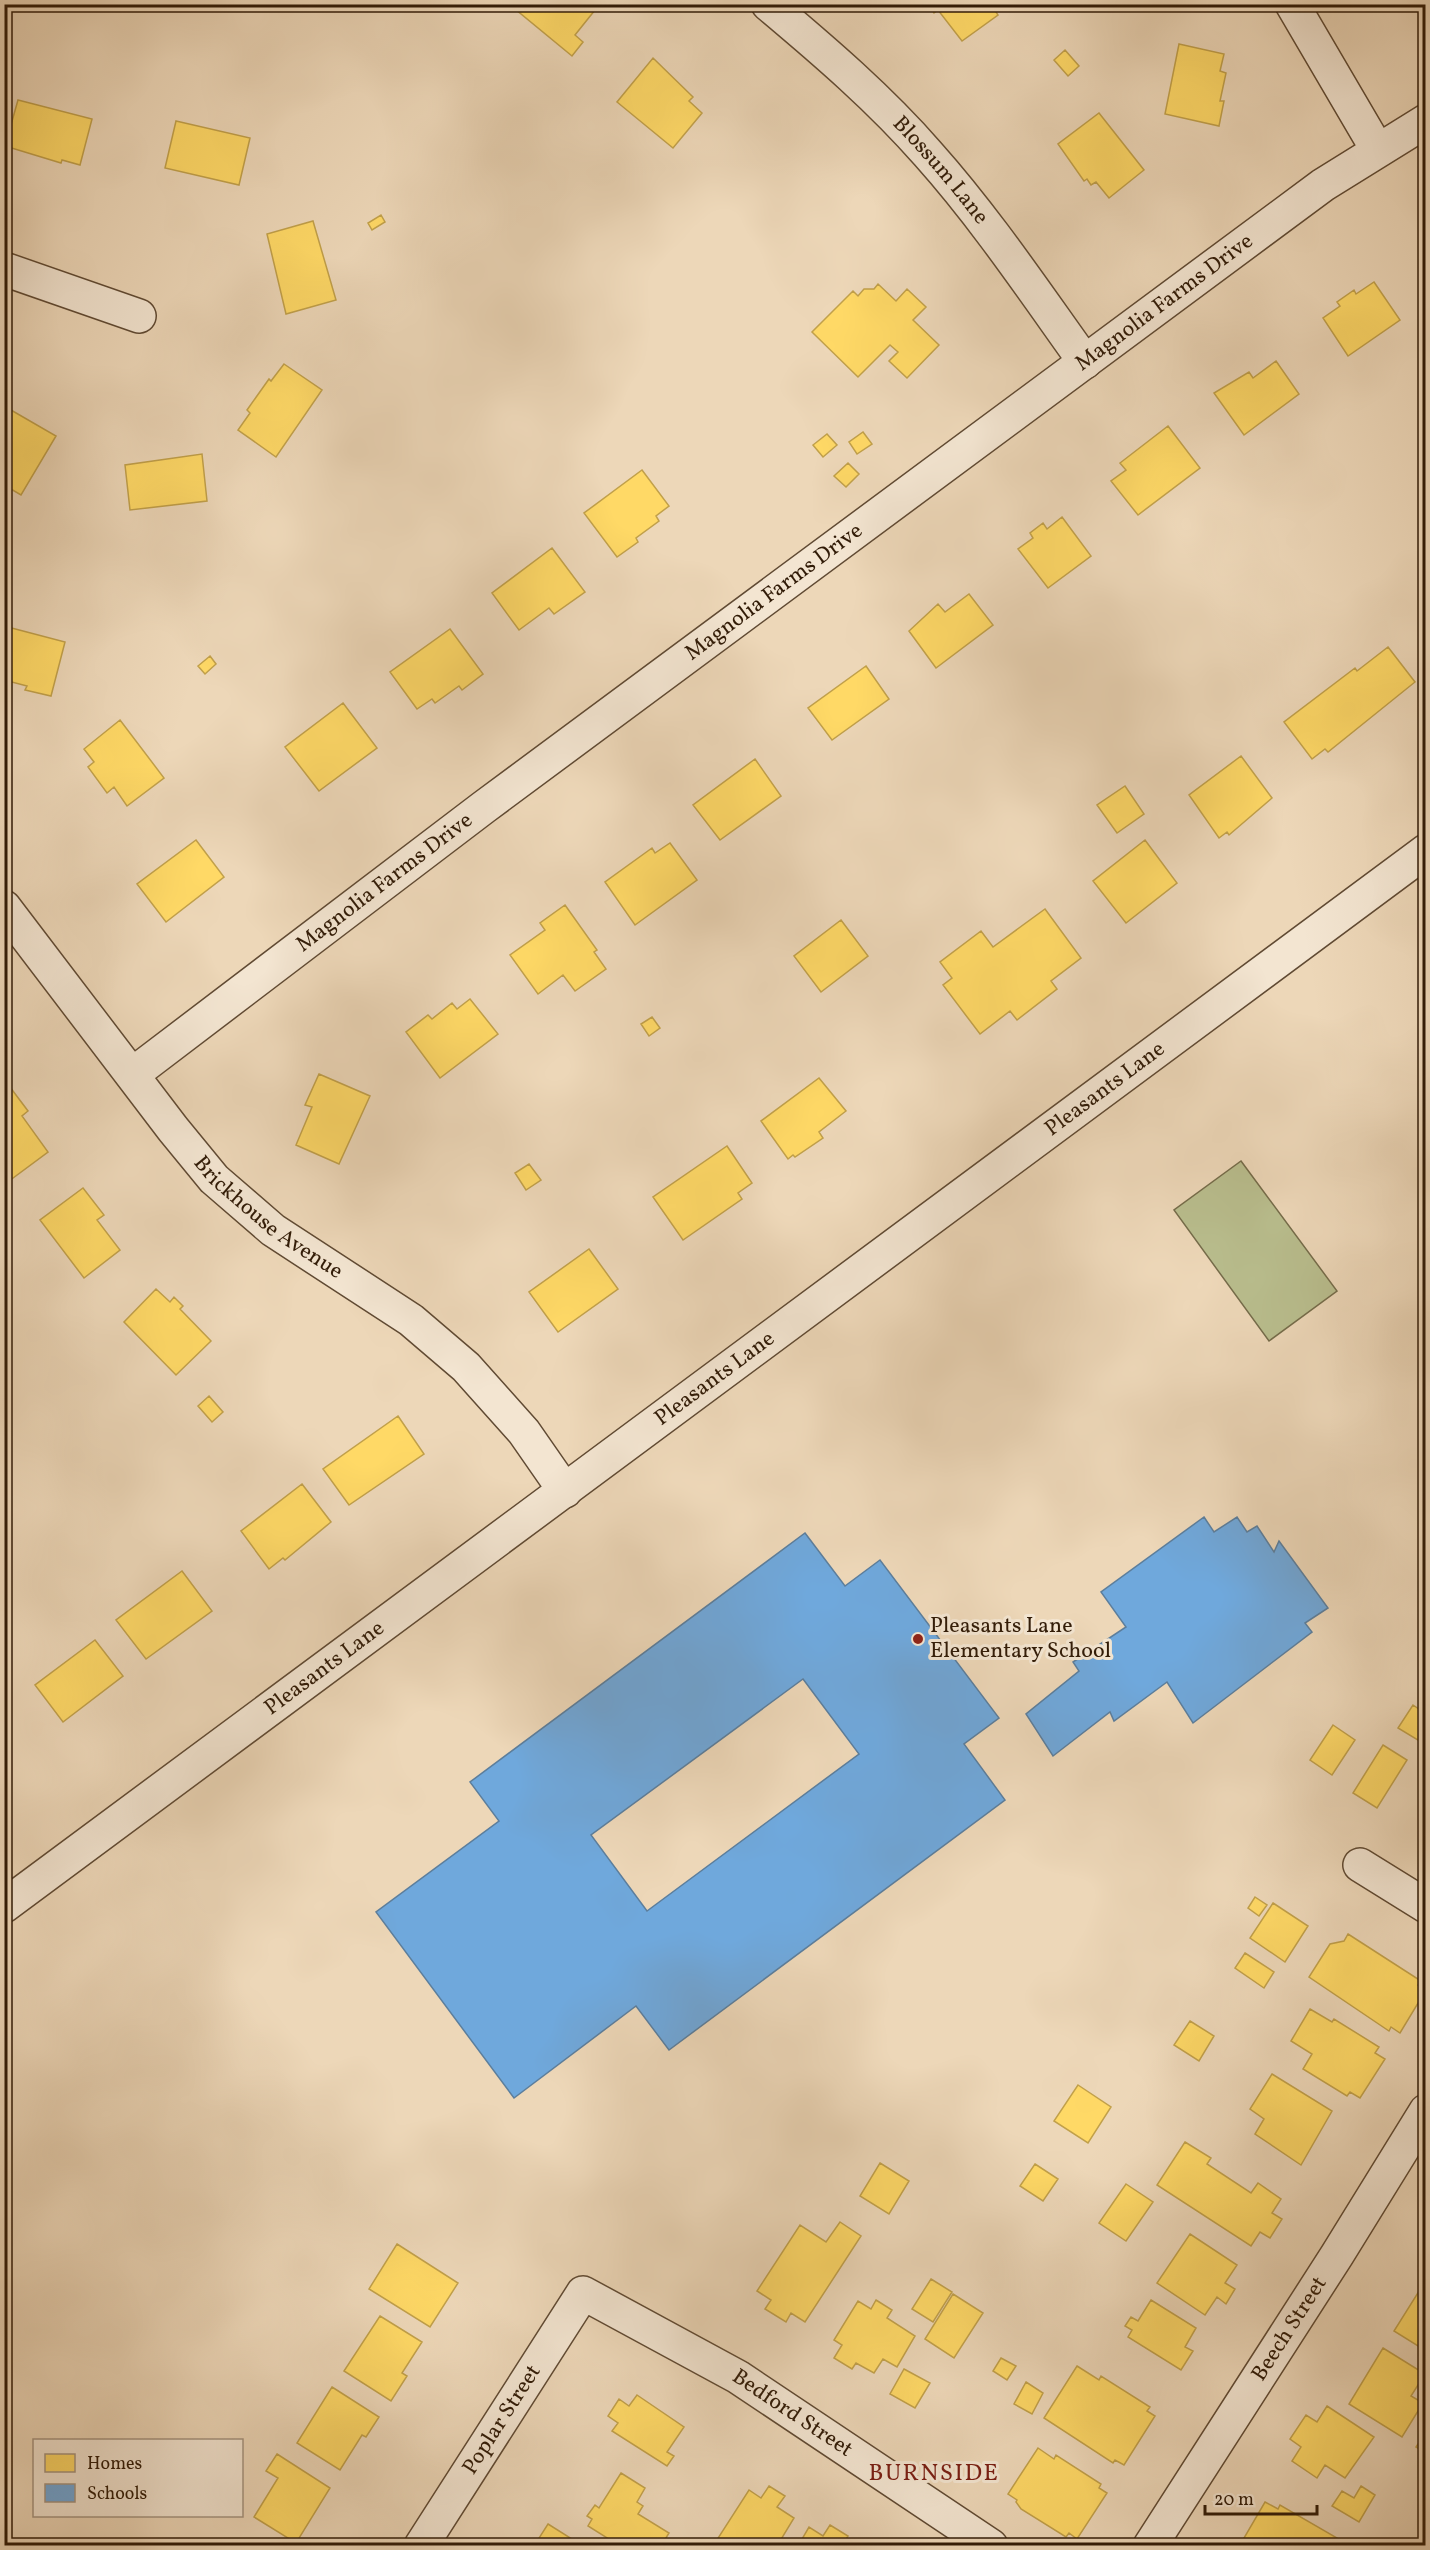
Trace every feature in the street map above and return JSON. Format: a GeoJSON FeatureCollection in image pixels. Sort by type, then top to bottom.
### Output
{"type":"FeatureCollection","features":[{"type":"Feature","properties":{"kind":"street","name":"Blossum Lane"},"geometry":{"type":"LineString","coordinates":[[768,4],[852,76],[928,154],[995,235],[1085,362]]}},
{"type":"Feature","properties":{"kind":"street"},"geometry":{"type":"LineString","coordinates":[[1292,4],[1377,149]]}},
{"type":"Feature","properties":{"kind":"street","name":"Magnolia Farms Drive"},"geometry":{"type":"LineString","coordinates":[[133,1074],[484,807],[1323,185],[1425,121]]}},
{"type":"Feature","properties":{"kind":"street"},"geometry":{"type":"LineString","coordinates":[[4,269],[139,316]]}},
{"type":"Feature","properties":{"kind":"street","name":"Pleasants Lane"},"geometry":{"type":"LineString","coordinates":[[4,1906],[1425,851]]}},
{"type":"Feature","properties":{"kind":"street","name":"Brickhouse Avenue"},"geometry":{"type":"LineString","coordinates":[[4,907],[133,1074],[172,1129],[214,1179],[273,1230],[411,1320],[466,1367],[524,1432],[565,1491]]}},
{"type":"Feature","properties":{"kind":"street"},"geometry":{"type":"LineString","coordinates":[[1360,1865],[1425,1906]]}},
{"type":"Feature","properties":{"kind":"street","name":"Beech Street"},"geometry":{"type":"LineString","coordinates":[[1150,2546],[1338,2255],[1425,2111]]}},
{"type":"Feature","properties":{"kind":"street","name":"Poplar Street"},"geometry":{"type":"LineString","coordinates":[[421,2546],[583,2293]]}},
{"type":"Feature","properties":{"kind":"street","name":"Bedford Street"},"geometry":{"type":"LineString","coordinates":[[583,2293],[738,2377],[991,2546]]}},
{"type":"Feature","properties":{"kind":"green space"},"geometry":{"type":"Polygon","coordinates":[[[1241,1161],[1337,1291],[1269,1341],[1174,1210],[1241,1161]]]}},
{"type":"Feature","properties":{"kind":"building: Homes"},"geometry":{"type":"Polygon","coordinates":[[[509,4],[588,4],[595,10],[575,35],[583,42],[572,56],[509,4]]]}},
{"type":"Feature","properties":{"kind":"building: Homes"},"geometry":{"type":"Polygon","coordinates":[[[928,4],[991,4],[998,15],[962,41],[938,10],[934,13],[928,4]]]}},
{"type":"Feature","properties":{"kind":"building: Homes"},"geometry":{"type":"Polygon","coordinates":[[[1179,44],[1224,54],[1220,71],[1226,73],[1220,101],[1224,101],[1219,126],[1165,114],[1179,44]]]}},
{"type":"Feature","properties":{"kind":"building: Homes"},"geometry":{"type":"Polygon","coordinates":[[[1065,50],[1079,66],[1068,76],[1054,60],[1065,50]]]}},
{"type":"Feature","properties":{"kind":"building: Homes"},"geometry":{"type":"Polygon","coordinates":[[[653,58],[693,97],[689,101],[702,113],[673,148],[617,102],[653,58]]]}},
{"type":"Feature","properties":{"kind":"building: Homes"},"geometry":{"type":"Polygon","coordinates":[[[18,100],[92,119],[80,165],[62,160],[61,163],[5,146],[18,100]]]}},
{"type":"Feature","properties":{"kind":"building: Homes"},"geometry":{"type":"Polygon","coordinates":[[[1099,113],[1144,170],[1109,198],[1096,182],[1091,185],[1087,179],[1084,181],[1058,144],[1099,113]]]}},
{"type":"Feature","properties":{"kind":"building: Homes"},"geometry":{"type":"Polygon","coordinates":[[[176,121],[250,138],[239,185],[165,168],[176,121]]]}},
{"type":"Feature","properties":{"kind":"building: Homes"},"geometry":{"type":"Polygon","coordinates":[[[381,215],[385,222],[372,230],[368,223],[381,215]]]}},
{"type":"Feature","properties":{"kind":"building: Homes"},"geometry":{"type":"Polygon","coordinates":[[[313,221],[336,300],[286,314],[267,234],[313,221]]]}},
{"type":"Feature","properties":{"kind":"building: Homes"},"geometry":{"type":"Polygon","coordinates":[[[1374,282],[1400,320],[1348,356],[1323,318],[1340,306],[1337,302],[1354,290],[1356,294],[1374,282]]]}},
{"type":"Feature","properties":{"kind":"building: Homes"},"geometry":{"type":"Polygon","coordinates":[[[878,284],[896,301],[907,289],[926,307],[913,320],[939,345],[907,378],[889,361],[898,352],[890,345],[858,377],[812,332],[853,291],[858,296],[864,289],[874,289],[878,284]]]}},
{"type":"Feature","properties":{"kind":"building: Homes"},"geometry":{"type":"Polygon","coordinates":[[[1276,361],[1299,394],[1244,435],[1214,393],[1249,372],[1253,378],[1276,361]]]}},
{"type":"Feature","properties":{"kind":"building: Homes"},"geometry":{"type":"Polygon","coordinates":[[[284,364],[322,390],[276,457],[238,430],[250,413],[247,410],[269,379],[271,381],[284,364]]]}},
{"type":"Feature","properties":{"kind":"building: Homes"},"geometry":{"type":"Polygon","coordinates":[[[4,406],[56,436],[21,495],[4,485],[4,406]]]}},
{"type":"Feature","properties":{"kind":"building: Homes"},"geometry":{"type":"Polygon","coordinates":[[[1168,426],[1200,468],[1138,515],[1111,481],[1126,470],[1120,463],[1168,426]]]}},
{"type":"Feature","properties":{"kind":"building: Homes"},"geometry":{"type":"Polygon","coordinates":[[[863,432],[872,444],[857,454],[849,442],[863,432]]]}},
{"type":"Feature","properties":{"kind":"building: Homes"},"geometry":{"type":"Polygon","coordinates":[[[827,434],[837,445],[823,457],[813,445],[827,434]]]}},
{"type":"Feature","properties":{"kind":"building: Homes"},"geometry":{"type":"Polygon","coordinates":[[[202,454],[207,501],[130,510],[125,465],[202,454]]]}},
{"type":"Feature","properties":{"kind":"building: Homes"},"geometry":{"type":"Polygon","coordinates":[[[848,463],[859,474],[846,487],[834,476],[848,463]]]}},
{"type":"Feature","properties":{"kind":"building: Homes"},"geometry":{"type":"Polygon","coordinates":[[[642,470],[669,506],[656,516],[659,521],[636,538],[638,542],[617,557],[584,513],[642,470]]]}},
{"type":"Feature","properties":{"kind":"building: Homes"},"geometry":{"type":"Polygon","coordinates":[[[1062,517],[1091,556],[1048,588],[1018,549],[1033,538],[1030,533],[1043,523],[1047,529],[1062,517]]]}},
{"type":"Feature","properties":{"kind":"building: Homes"},"geometry":{"type":"Polygon","coordinates":[[[552,548],[585,592],[554,614],[549,608],[519,630],[492,593],[552,548]]]}},
{"type":"Feature","properties":{"kind":"building: Homes"},"geometry":{"type":"Polygon","coordinates":[[[969,594],[993,625],[936,668],[909,631],[938,604],[945,612],[969,594]]]}},
{"type":"Feature","properties":{"kind":"building: Homes"},"geometry":{"type":"Polygon","coordinates":[[[4,626],[65,642],[51,696],[25,690],[27,686],[4,680],[4,626]]]}},
{"type":"Feature","properties":{"kind":"building: Homes"},"geometry":{"type":"Polygon","coordinates":[[[450,629],[483,674],[462,690],[459,686],[435,703],[432,699],[417,709],[390,672],[450,629]]]}},
{"type":"Feature","properties":{"kind":"building: Homes"},"geometry":{"type":"Polygon","coordinates":[[[1388,647],[1415,682],[1328,752],[1325,749],[1312,759],[1284,722],[1355,668],[1357,671],[1388,647]]]}},
{"type":"Feature","properties":{"kind":"building: Homes"},"geometry":{"type":"Polygon","coordinates":[[[210,656],[216,664],[205,674],[198,666],[210,656]]]}},
{"type":"Feature","properties":{"kind":"building: Homes"},"geometry":{"type":"Polygon","coordinates":[[[866,666],[889,699],[832,740],[808,708],[866,666]]]}},
{"type":"Feature","properties":{"kind":"building: Homes"},"geometry":{"type":"Polygon","coordinates":[[[343,703],[377,748],[319,791],[285,747],[343,703]]]}},
{"type":"Feature","properties":{"kind":"building: Homes"},"geometry":{"type":"Polygon","coordinates":[[[120,720],[164,778],[127,806],[114,787],[107,793],[88,767],[94,762],[84,749],[120,720]]]}},
{"type":"Feature","properties":{"kind":"building: Homes"},"geometry":{"type":"Polygon","coordinates":[[[1241,756],[1272,798],[1229,835],[1227,832],[1219,838],[1189,795],[1241,756]]]}},
{"type":"Feature","properties":{"kind":"building: Homes"},"geometry":{"type":"Polygon","coordinates":[[[755,759],[781,796],[720,840],[693,805],[755,759]]]}},
{"type":"Feature","properties":{"kind":"building: Homes"},"geometry":{"type":"Polygon","coordinates":[[[1125,786],[1144,814],[1117,833],[1097,805],[1125,786]]]}},
{"type":"Feature","properties":{"kind":"building: Homes"},"geometry":{"type":"Polygon","coordinates":[[[196,840],[224,877],[166,922],[137,884],[196,840]]]}},
{"type":"Feature","properties":{"kind":"building: Homes"},"geometry":{"type":"Polygon","coordinates":[[[1145,840],[1177,883],[1126,923],[1093,881],[1145,840]]]}},
{"type":"Feature","properties":{"kind":"building: Homes"},"geometry":{"type":"Polygon","coordinates":[[[670,843],[697,880],[635,925],[605,882],[652,848],[655,853],[670,843]]]}},
{"type":"Feature","properties":{"kind":"building: Homes"},"geometry":{"type":"Polygon","coordinates":[[[565,905],[597,950],[594,952],[606,969],[575,991],[563,975],[538,994],[510,955],[545,930],[540,923],[565,905]]]}},
{"type":"Feature","properties":{"kind":"building: Homes"},"geometry":{"type":"Polygon","coordinates":[[[1045,909],[1081,958],[1051,981],[1057,989],[1017,1020],[1010,1011],[980,1034],[943,985],[952,978],[940,962],[981,931],[993,947],[1045,909]]]}},
{"type":"Feature","properties":{"kind":"building: Homes"},"geometry":{"type":"Polygon","coordinates":[[[841,920],[868,956],[821,992],[794,956],[841,920]]]}},
{"type":"Feature","properties":{"kind":"building: Homes"},"geometry":{"type":"Polygon","coordinates":[[[470,999],[498,1034],[440,1078],[406,1032],[428,1015],[432,1019],[452,1003],[457,1009],[470,999]]]}},
{"type":"Feature","properties":{"kind":"building: Homes"},"geometry":{"type":"Polygon","coordinates":[[[652,1017],[660,1028],[649,1036],[641,1024],[652,1017]]]}},
{"type":"Feature","properties":{"kind":"building: Homes"},"geometry":{"type":"Polygon","coordinates":[[[319,1074],[370,1096],[339,1164],[296,1145],[312,1107],[305,1105],[319,1074]]]}},
{"type":"Feature","properties":{"kind":"building: Homes"},"geometry":{"type":"Polygon","coordinates":[[[819,1078],[846,1111],[819,1132],[823,1138],[795,1157],[793,1155],[788,1159],[761,1121],[819,1078]]]}},
{"type":"Feature","properties":{"kind":"building: Homes"},"geometry":{"type":"Polygon","coordinates":[[[10,1087],[28,1111],[22,1116],[48,1152],[9,1181],[4,1175],[4,1091],[10,1087]]]}},
{"type":"Feature","properties":{"kind":"building: Homes"},"geometry":{"type":"Polygon","coordinates":[[[727,1146],[752,1183],[738,1193],[742,1199],[683,1240],[653,1197],[727,1146]]]}},
{"type":"Feature","properties":{"kind":"building: Homes"},"geometry":{"type":"Polygon","coordinates":[[[529,1164],[541,1180],[526,1190],[515,1173],[529,1164]]]}},
{"type":"Feature","properties":{"kind":"building: Homes"},"geometry":{"type":"Polygon","coordinates":[[[83,1188],[104,1215],[97,1220],[120,1250],[84,1278],[40,1220],[83,1188]]]}},
{"type":"Feature","properties":{"kind":"building: Homes"},"geometry":{"type":"Polygon","coordinates":[[[589,1249],[618,1289],[558,1332],[529,1292],[589,1249]]]}},
{"type":"Feature","properties":{"kind":"building: Homes"},"geometry":{"type":"Polygon","coordinates":[[[156,1289],[170,1302],[174,1297],[183,1306],[180,1309],[211,1341],[176,1375],[124,1322],[156,1289]]]}},
{"type":"Feature","properties":{"kind":"building: Homes"},"geometry":{"type":"Polygon","coordinates":[[[209,1396],[223,1412],[212,1422],[198,1406],[209,1396]]]}},
{"type":"Feature","properties":{"kind":"building: Homes"},"geometry":{"type":"Polygon","coordinates":[[[398,1416],[424,1454],[349,1505],[323,1469],[398,1416]]]}},
{"type":"Feature","properties":{"kind":"building: Homes"},"geometry":{"type":"Polygon","coordinates":[[[302,1484],[331,1522],[285,1560],[283,1558],[269,1569],[241,1531],[302,1484]]]}},
{"type":"Feature","properties":{"kind":"building: Homes"},"geometry":{"type":"Polygon","coordinates":[[[182,1571],[212,1611],[146,1659],[116,1620],[182,1571]]]}},
{"type":"Feature","properties":{"kind":"building: Homes"},"geometry":{"type":"Polygon","coordinates":[[[95,1640],[123,1676],[63,1722],[35,1685],[95,1640]]]}},
{"type":"Feature","properties":{"kind":"building: Homes"},"geometry":{"type":"Polygon","coordinates":[[[1413,1705],[1426,1714],[1426,1745],[1398,1728],[1413,1705]]]}},
{"type":"Feature","properties":{"kind":"building: Homes"},"geometry":{"type":"Polygon","coordinates":[[[1333,1725],[1355,1740],[1332,1775],[1310,1760],[1333,1725]]]}},
{"type":"Feature","properties":{"kind":"building: Homes"},"geometry":{"type":"Polygon","coordinates":[[[1383,1745],[1407,1760],[1377,1808],[1353,1793],[1383,1745]]]}},
{"type":"Feature","properties":{"kind":"building: Homes"},"geometry":{"type":"Polygon","coordinates":[[[1255,1897],[1267,1905],[1259,1916],[1248,1908],[1255,1897]]]}},
{"type":"Feature","properties":{"kind":"building: Homes"},"geometry":{"type":"Polygon","coordinates":[[[1273,1903],[1308,1926],[1285,1962],[1250,1938],[1273,1903]]]}},
{"type":"Feature","properties":{"kind":"building: Homes"},"geometry":{"type":"Polygon","coordinates":[[[1348,1934],[1421,1981],[1418,1985],[1426,1990],[1400,2033],[1391,2027],[1389,2031],[1309,1977],[1330,1944],[1344,1941],[1348,1934]]]}},
{"type":"Feature","properties":{"kind":"building: Homes"},"geometry":{"type":"Polygon","coordinates":[[[1245,1953],[1274,1972],[1264,1988],[1235,1968],[1245,1953]]]}},
{"type":"Feature","properties":{"kind":"building: Homes"},"geometry":{"type":"Polygon","coordinates":[[[1310,2009],[1332,2022],[1334,2019],[1379,2047],[1375,2053],[1385,2059],[1360,2098],[1350,2092],[1347,2096],[1303,2069],[1312,2054],[1291,2041],[1310,2009]]]}},
{"type":"Feature","properties":{"kind":"building: Homes"},"geometry":{"type":"Polygon","coordinates":[[[1190,2021],[1214,2036],[1199,2061],[1174,2045],[1190,2021]]]}},
{"type":"Feature","properties":{"kind":"building: Homes"},"geometry":{"type":"Polygon","coordinates":[[[1272,2074],[1332,2111],[1301,2165],[1255,2134],[1264,2119],[1250,2109],[1272,2074]]]}},
{"type":"Feature","properties":{"kind":"building: Homes"},"geometry":{"type":"Polygon","coordinates":[[[1078,2085],[1111,2107],[1088,2143],[1054,2121],[1078,2085]]]}},
{"type":"Feature","properties":{"kind":"building: Homes"},"geometry":{"type":"Polygon","coordinates":[[[1185,2142],[1211,2158],[1207,2164],[1251,2193],[1258,2183],[1281,2199],[1272,2213],[1282,2219],[1270,2238],[1260,2232],[1251,2246],[1157,2185],[1185,2142]]]}},
{"type":"Feature","properties":{"kind":"building: Homes"},"geometry":{"type":"Polygon","coordinates":[[[880,2163],[909,2181],[889,2214],[860,2196],[880,2163]]]}},
{"type":"Feature","properties":{"kind":"building: Homes"},"geometry":{"type":"Polygon","coordinates":[[[1035,2164],[1058,2179],[1043,2201],[1020,2186],[1035,2164]]]}},
{"type":"Feature","properties":{"kind":"building: Homes"},"geometry":{"type":"Polygon","coordinates":[[[1126,2184],[1153,2202],[1126,2241],[1099,2223],[1126,2184]]]}},
{"type":"Feature","properties":{"kind":"building: Homes"},"geometry":{"type":"Polygon","coordinates":[[[840,2222],[861,2236],[805,2322],[791,2313],[786,2322],[765,2309],[771,2300],[757,2291],[800,2225],[826,2242],[840,2222]]]}},
{"type":"Feature","properties":{"kind":"building: Homes"},"geometry":{"type":"Polygon","coordinates":[[[1190,2234],[1237,2265],[1225,2283],[1235,2289],[1226,2304],[1217,2297],[1205,2315],[1157,2283],[1190,2234]]]}},
{"type":"Feature","properties":{"kind":"building: Homes"},"geometry":{"type":"Polygon","coordinates":[[[397,2244],[458,2283],[430,2327],[369,2289],[397,2244]]]}},
{"type":"Feature","properties":{"kind":"building: Homes"},"geometry":{"type":"Polygon","coordinates":[[[931,2279],[952,2292],[933,2322],[912,2309],[931,2279]]]}},
{"type":"Feature","properties":{"kind":"building: Homes"},"geometry":{"type":"Polygon","coordinates":[[[1426,2280],[1426,2351],[1394,2331],[1426,2280]]]}},
{"type":"Feature","properties":{"kind":"building: Homes"},"geometry":{"type":"Polygon","coordinates":[[[953,2294],[983,2313],[954,2358],[925,2339],[953,2294]]]}},
{"type":"Feature","properties":{"kind":"building: Homes"},"geometry":{"type":"Polygon","coordinates":[[[876,2300],[892,2310],[887,2318],[915,2336],[897,2367],[883,2359],[874,2373],[856,2363],[852,2369],[834,2358],[842,2345],[834,2340],[858,2301],[871,2309],[876,2300]]]}},
{"type":"Feature","properties":{"kind":"building: Homes"},"geometry":{"type":"Polygon","coordinates":[[[1151,2300],[1196,2328],[1185,2347],[1193,2351],[1181,2370],[1128,2337],[1132,2330],[1125,2326],[1131,2317],[1138,2321],[1151,2300]]]}},
{"type":"Feature","properties":{"kind":"building: Homes"},"geometry":{"type":"Polygon","coordinates":[[[380,2316],[422,2342],[402,2373],[407,2376],[391,2401],[344,2371],[380,2316]]]}},
{"type":"Feature","properties":{"kind":"building: Homes"},"geometry":{"type":"Polygon","coordinates":[[[1383,2348],[1425,2374],[1411,2396],[1423,2403],[1402,2437],[1349,2404],[1383,2348]]]}},
{"type":"Feature","properties":{"kind":"building: Homes"},"geometry":{"type":"Polygon","coordinates":[[[1001,2358],[1016,2366],[1007,2380],[993,2371],[1001,2358]]]}},
{"type":"Feature","properties":{"kind":"building: Homes"},"geometry":{"type":"Polygon","coordinates":[[[1077,2366],[1099,2380],[1101,2376],[1150,2407],[1147,2411],[1155,2416],[1124,2465],[1115,2460],[1113,2463],[1044,2418],[1077,2366]]]}},
{"type":"Feature","properties":{"kind":"building: Homes"},"geometry":{"type":"Polygon","coordinates":[[[904,2369],[930,2383],[915,2408],[890,2394],[904,2369]]]}},
{"type":"Feature","properties":{"kind":"building: Homes"},"geometry":{"type":"Polygon","coordinates":[[[1026,2382],[1043,2393],[1032,2414],[1014,2404],[1026,2382]]]}},
{"type":"Feature","properties":{"kind":"building: Homes"},"geometry":{"type":"Polygon","coordinates":[[[332,2387],[379,2417],[366,2437],[362,2435],[340,2470],[297,2443],[332,2387]]]}},
{"type":"Feature","properties":{"kind":"building: Homes"},"geometry":{"type":"Polygon","coordinates":[[[637,2395],[684,2427],[667,2452],[674,2456],[667,2466],[612,2431],[618,2423],[608,2416],[619,2399],[629,2406],[637,2395]]]}},
{"type":"Feature","properties":{"kind":"building: Homes"},"geometry":{"type":"Polygon","coordinates":[[[1327,2406],[1374,2437],[1345,2478],[1325,2465],[1317,2478],[1292,2461],[1301,2447],[1290,2439],[1306,2415],[1317,2422],[1327,2406]]]}},
{"type":"Feature","properties":{"kind":"building: Homes"},"geometry":{"type":"Polygon","coordinates":[[[1426,2432],[1426,2453],[1416,2447],[1426,2432]]]}},
{"type":"Feature","properties":{"kind":"building: Homes"},"geometry":{"type":"Polygon","coordinates":[[[1038,2448],[1054,2459],[1056,2455],[1101,2484],[1099,2488],[1107,2493],[1077,2539],[1069,2533],[1066,2537],[1021,2509],[1017,2500],[1008,2494],[1038,2448]]]}},
{"type":"Feature","properties":{"kind":"building: Homes"},"geometry":{"type":"Polygon","coordinates":[[[277,2454],[330,2488],[296,2543],[254,2517],[278,2478],[266,2471],[277,2454]]]}},
{"type":"Feature","properties":{"kind":"building: Homes"},"geometry":{"type":"Polygon","coordinates":[[[621,2473],[645,2488],[637,2502],[643,2506],[638,2514],[669,2533],[661,2546],[620,2546],[588,2526],[592,2519],[587,2516],[595,2505],[599,2508],[621,2473]]]}},
{"type":"Feature","properties":{"kind":"building: Homes"},"geometry":{"type":"Polygon","coordinates":[[[769,2486],[785,2496],[777,2507],[794,2518],[777,2546],[713,2546],[749,2490],[761,2498],[769,2486]]]}},
{"type":"Feature","properties":{"kind":"building: Homes"},"geometry":{"type":"Polygon","coordinates":[[[1361,2486],[1375,2495],[1359,2522],[1332,2506],[1342,2491],[1354,2498],[1361,2486]]]}},
{"type":"Feature","properties":{"kind":"building: Homes"},"geometry":{"type":"Polygon","coordinates":[[[1265,2502],[1278,2509],[1280,2505],[1349,2545],[1256,2546],[1244,2538],[1265,2502]]]}},
{"type":"Feature","properties":{"kind":"building: Homes"},"geometry":{"type":"Polygon","coordinates":[[[548,2524],[583,2546],[534,2546],[548,2524]]]}},
{"type":"Feature","properties":{"kind":"building: Homes"},"geometry":{"type":"Polygon","coordinates":[[[830,2525],[848,2536],[842,2546],[798,2546],[809,2527],[823,2536],[830,2525]]]}},
{"type":"Feature","properties":{"kind":"building: Schools"},"geometry":{"type":"Polygon","coordinates":[[[1204,1517],[1214,1532],[1237,1517],[1247,1532],[1257,1526],[1274,1552],[1279,1541],[1328,1608],[1305,1623],[1312,1632],[1193,1723],[1167,1682],[1114,1721],[1110,1712],[1053,1756],[1026,1714],[1079,1671],[1073,1662],[1126,1627],[1101,1592],[1204,1517]]]}},
{"type":"Feature","properties":{"kind":"building: Schools"},"geometry":{"type":"Polygon","coordinates":[[[805,1533],[845,1586],[880,1560],[999,1718],[964,1744],[1005,1800],[669,2050],[636,2006],[514,2098],[376,1912],[499,1821],[470,1782],[805,1533]],[[803,1679],[591,1835],[647,1911],[859,1754],[803,1679]]]}},
{"type":"Feature","properties":{"kind":"place","name":"Pleasants Lane Elementary School"},"geometry":{"type":"Point","coordinates":[918,1639]}},
{"type":"Feature","properties":{"kind":"district","name":"BURNSIDE"},"geometry":{"type":"Point","coordinates":[934,2474]}}]}
